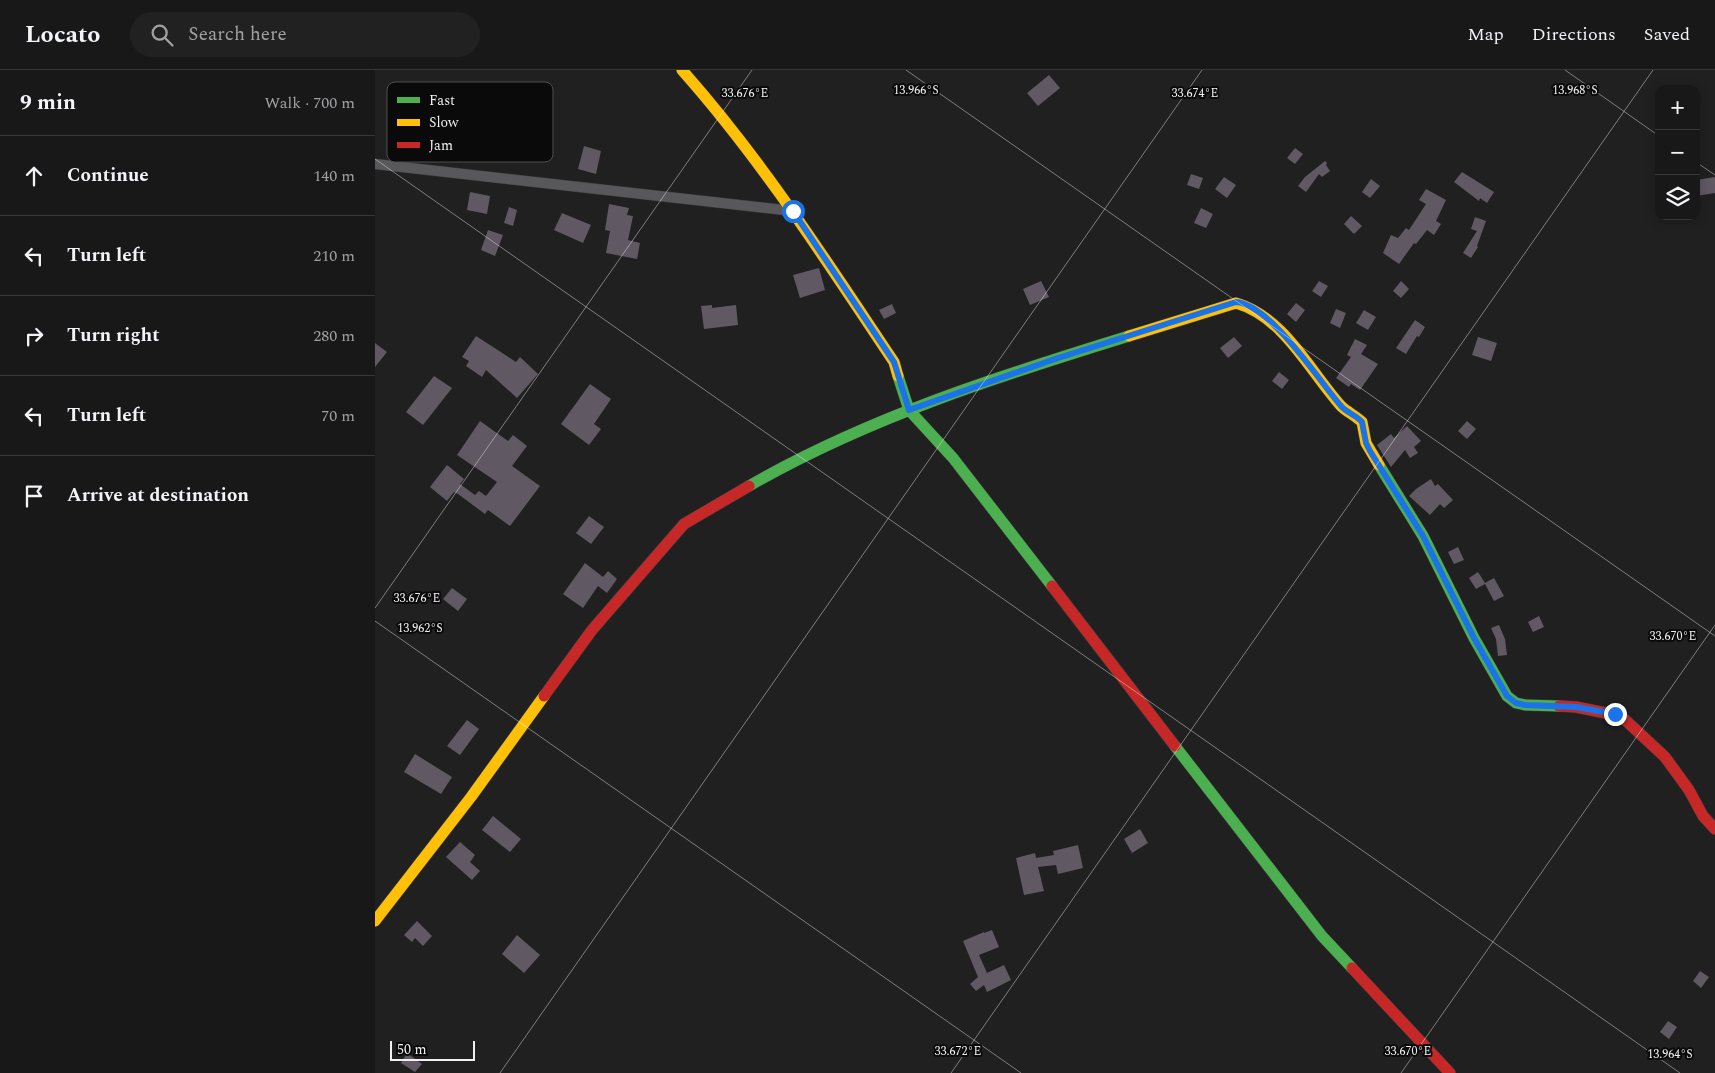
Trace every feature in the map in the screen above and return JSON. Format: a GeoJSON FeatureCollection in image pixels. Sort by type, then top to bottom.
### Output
{"type":"FeatureCollection","features":[{"type":"Feature","properties":{"kind":"street"},"geometry":{"type":"LineString","coordinates":[[682,70],[713,106],[793,211],[894,362],[909,410],[953,458],[1322,936],[1450,1073]]}},
{"type":"Feature","properties":{"kind":"street"},"geometry":{"type":"LineString","coordinates":[[375,164],[793,211]]}},
{"type":"Feature","properties":{"kind":"street"},"geometry":{"type":"LineString","coordinates":[[375,921],[471,797],[592,630],[684,524],[783,466],[909,410],[1055,359],[1236,302],[1245,303],[1253,308],[1278,329],[1303,357],[1341,406],[1362,422],[1366,443],[1370,451],[1423,536],[1474,638],[1507,696],[1516,703],[1525,705],[1576,707],[1621,716],[1665,757],[1689,790],[1703,816],[1715,829]]}},
{"type":"Feature","properties":{"kind":"building"},"geometry":{"type":"Polygon","coordinates":[[[1049,75],[1060,88],[1038,106],[1027,93],[1049,75]]]}},
{"type":"Feature","properties":{"kind":"building"},"geometry":{"type":"Polygon","coordinates":[[[584,146],[601,151],[596,174],[578,169],[584,146]]]}},
{"type":"Feature","properties":{"kind":"building"},"geometry":{"type":"Polygon","coordinates":[[[1295,148],[1303,154],[1295,164],[1287,158],[1295,148]]]}},
{"type":"Feature","properties":{"kind":"building"},"geometry":{"type":"Polygon","coordinates":[[[1325,161],[1330,171],[1322,177],[1319,174],[1306,192],[1298,186],[1305,177],[1325,161]]]}},
{"type":"Feature","properties":{"kind":"building"},"geometry":{"type":"Polygon","coordinates":[[[1462,172],[1494,192],[1487,203],[1480,198],[1479,201],[1454,182],[1462,172]]]}},
{"type":"Feature","properties":{"kind":"building"},"geometry":{"type":"Polygon","coordinates":[[[1191,174],[1203,178],[1199,189],[1187,185],[1191,174]]]}},
{"type":"Feature","properties":{"kind":"building"},"geometry":{"type":"Polygon","coordinates":[[[1224,177],[1236,185],[1227,198],[1215,189],[1224,177]]]}},
{"type":"Feature","properties":{"kind":"building"},"geometry":{"type":"Polygon","coordinates":[[[1715,177],[1715,193],[1700,195],[1700,179],[1715,177]]]}},
{"type":"Feature","properties":{"kind":"building"},"geometry":{"type":"Polygon","coordinates":[[[1371,179],[1380,186],[1370,198],[1362,192],[1371,179]]]}},
{"type":"Feature","properties":{"kind":"building"},"geometry":{"type":"Polygon","coordinates":[[[1426,189],[1446,200],[1436,221],[1441,224],[1434,235],[1427,230],[1416,244],[1414,243],[1399,264],[1383,253],[1391,235],[1398,238],[1406,228],[1409,230],[1426,204],[1419,200],[1426,189]]]}},
{"type":"Feature","properties":{"kind":"building"},"geometry":{"type":"Polygon","coordinates":[[[470,192],[490,196],[487,214],[467,210],[470,192]]]}},
{"type":"Feature","properties":{"kind":"building"},"geometry":{"type":"Polygon","coordinates":[[[609,204],[629,208],[627,215],[633,216],[628,240],[640,243],[637,259],[606,253],[610,231],[605,230],[609,204]]]}},
{"type":"Feature","properties":{"kind":"building"},"geometry":{"type":"Polygon","coordinates":[[[509,207],[517,210],[513,226],[504,223],[509,207]]]}},
{"type":"Feature","properties":{"kind":"building"},"geometry":{"type":"Polygon","coordinates":[[[1201,208],[1213,214],[1206,228],[1194,223],[1201,208]]]}},
{"type":"Feature","properties":{"kind":"building"},"geometry":{"type":"Polygon","coordinates":[[[562,213],[591,225],[583,243],[554,230],[562,213]]]}},
{"type":"Feature","properties":{"kind":"building"},"geometry":{"type":"Polygon","coordinates":[[[1351,216],[1362,226],[1354,234],[1344,224],[1351,216]]]}},
{"type":"Feature","properties":{"kind":"building"},"geometry":{"type":"Polygon","coordinates":[[[1475,217],[1486,221],[1478,247],[1471,258],[1463,253],[1477,231],[1471,229],[1475,217]]]}},
{"type":"Feature","properties":{"kind":"building"},"geometry":{"type":"Polygon","coordinates":[[[488,230],[503,235],[495,256],[481,250],[488,230]]]}},
{"type":"Feature","properties":{"kind":"building"},"geometry":{"type":"Polygon","coordinates":[[[819,268],[825,290],[800,298],[793,275],[819,268]]]}},
{"type":"Feature","properties":{"kind":"building"},"geometry":{"type":"Polygon","coordinates":[[[1041,281],[1049,297],[1030,305],[1023,289],[1041,281]]]}},
{"type":"Feature","properties":{"kind":"building"},"geometry":{"type":"Polygon","coordinates":[[[1319,281],[1328,286],[1321,297],[1312,291],[1319,281]]]}},
{"type":"Feature","properties":{"kind":"building"},"geometry":{"type":"Polygon","coordinates":[[[1401,281],[1409,289],[1401,298],[1393,291],[1401,281]]]}},
{"type":"Feature","properties":{"kind":"building"},"geometry":{"type":"Polygon","coordinates":[[[1296,303],[1305,310],[1296,322],[1287,314],[1296,303]]]}},
{"type":"Feature","properties":{"kind":"building"},"geometry":{"type":"Polygon","coordinates":[[[892,304],[896,313],[884,319],[879,310],[892,304]]]}},
{"type":"Feature","properties":{"kind":"building"},"geometry":{"type":"Polygon","coordinates":[[[712,305],[712,308],[736,305],[738,325],[704,329],[701,306],[712,305]]]}},
{"type":"Feature","properties":{"kind":"building"},"geometry":{"type":"Polygon","coordinates":[[[1336,309],[1346,313],[1340,328],[1330,323],[1336,309]]]}},
{"type":"Feature","properties":{"kind":"building"},"geometry":{"type":"Polygon","coordinates":[[[1364,310],[1376,317],[1368,330],[1356,323],[1364,310]]]}},
{"type":"Feature","properties":{"kind":"building"},"geometry":{"type":"Polygon","coordinates":[[[1415,320],[1425,327],[1406,354],[1396,348],[1415,320]]]}},
{"type":"Feature","properties":{"kind":"building"},"geometry":{"type":"Polygon","coordinates":[[[476,336],[516,362],[520,357],[538,374],[517,398],[486,370],[482,377],[466,366],[469,361],[462,357],[476,336]]]}},
{"type":"Feature","properties":{"kind":"building"},"geometry":{"type":"Polygon","coordinates":[[[1234,337],[1242,346],[1228,358],[1220,348],[1234,337]]]}},
{"type":"Feature","properties":{"kind":"building"},"geometry":{"type":"Polygon","coordinates":[[[1478,337],[1497,343],[1491,361],[1472,355],[1478,337]]]}},
{"type":"Feature","properties":{"kind":"building"},"geometry":{"type":"Polygon","coordinates":[[[1355,339],[1367,345],[1361,354],[1378,364],[1360,390],[1351,384],[1349,387],[1336,378],[1351,357],[1347,355],[1355,339]]]}},
{"type":"Feature","properties":{"kind":"building"},"geometry":{"type":"Polygon","coordinates":[[[375,343],[387,352],[375,367],[375,343]]]}},
{"type":"Feature","properties":{"kind":"building"},"geometry":{"type":"Polygon","coordinates":[[[1279,372],[1289,380],[1282,389],[1272,381],[1279,372]]]}},
{"type":"Feature","properties":{"kind":"building"},"geometry":{"type":"Polygon","coordinates":[[[434,376],[452,388],[423,425],[406,412],[434,376]]]}},
{"type":"Feature","properties":{"kind":"building"},"geometry":{"type":"Polygon","coordinates":[[[590,384],[611,399],[594,424],[601,429],[589,445],[561,424],[590,384]]]}},
{"type":"Feature","properties":{"kind":"building"},"geometry":{"type":"Polygon","coordinates":[[[480,421],[508,441],[513,435],[527,446],[512,466],[540,486],[510,526],[488,510],[485,514],[454,492],[447,501],[430,487],[447,465],[464,479],[460,484],[475,495],[479,491],[486,496],[497,482],[457,455],[480,421]]]}},
{"type":"Feature","properties":{"kind":"building"},"geometry":{"type":"Polygon","coordinates":[[[1467,421],[1476,429],[1467,439],[1458,431],[1467,421]]]}},
{"type":"Feature","properties":{"kind":"building"},"geometry":{"type":"Polygon","coordinates":[[[1407,426],[1421,441],[1414,447],[1418,453],[1410,458],[1405,450],[1391,467],[1377,445],[1391,434],[1394,438],[1407,426]]]}},
{"type":"Feature","properties":{"kind":"building"},"geometry":{"type":"Polygon","coordinates":[[[1431,479],[1435,486],[1438,484],[1453,500],[1444,508],[1440,504],[1430,515],[1409,496],[1431,479]]]}},
{"type":"Feature","properties":{"kind":"building"},"geometry":{"type":"Polygon","coordinates":[[[589,516],[604,527],[591,544],[576,533],[589,516]]]}},
{"type":"Feature","properties":{"kind":"building"},"geometry":{"type":"Polygon","coordinates":[[[1458,547],[1464,560],[1454,564],[1448,552],[1458,547]]]}},
{"type":"Feature","properties":{"kind":"building"},"geometry":{"type":"Polygon","coordinates":[[[585,563],[603,577],[608,571],[617,579],[607,593],[598,586],[583,608],[563,594],[585,563]]]}},
{"type":"Feature","properties":{"kind":"building"},"geometry":{"type":"Polygon","coordinates":[[[1478,572],[1485,583],[1494,578],[1504,596],[1494,601],[1485,584],[1476,589],[1469,578],[1478,572]]]}},
{"type":"Feature","properties":{"kind":"building"},"geometry":{"type":"Polygon","coordinates":[[[452,588],[467,599],[458,611],[443,599],[452,588]]]}},
{"type":"Feature","properties":{"kind":"building"},"geometry":{"type":"Polygon","coordinates":[[[1539,616],[1544,627],[1533,632],[1528,622],[1539,616]]]}},
{"type":"Feature","properties":{"kind":"building"},"geometry":{"type":"Polygon","coordinates":[[[1499,625],[1505,639],[1507,655],[1498,656],[1496,639],[1491,628],[1499,625]]]}},
{"type":"Feature","properties":{"kind":"building"},"geometry":{"type":"Polygon","coordinates":[[[467,720],[479,729],[460,755],[447,746],[467,720]]]}},
{"type":"Feature","properties":{"kind":"building"},"geometry":{"type":"Polygon","coordinates":[[[415,754],[452,777],[441,794],[404,772],[415,754]]]}},
{"type":"Feature","properties":{"kind":"building"},"geometry":{"type":"Polygon","coordinates":[[[493,816],[521,839],[510,852],[482,830],[493,816]]]}},
{"type":"Feature","properties":{"kind":"building"},"geometry":{"type":"Polygon","coordinates":[[[1140,829],[1148,843],[1132,853],[1124,839],[1140,829]]]}},
{"type":"Feature","properties":{"kind":"building"},"geometry":{"type":"Polygon","coordinates":[[[460,842],[475,855],[470,862],[480,871],[472,880],[446,857],[460,842]]]}},
{"type":"Feature","properties":{"kind":"building"},"geometry":{"type":"Polygon","coordinates":[[[1078,845],[1083,868],[1058,874],[1056,865],[1038,867],[1044,891],[1024,895],[1016,858],[1035,853],[1036,858],[1054,855],[1053,851],[1078,845]]]}},
{"type":"Feature","properties":{"kind":"building"},"geometry":{"type":"Polygon","coordinates":[[[417,921],[432,936],[423,946],[415,938],[412,942],[404,935],[417,921]]]}},
{"type":"Feature","properties":{"kind":"building"},"geometry":{"type":"Polygon","coordinates":[[[992,930],[999,947],[979,955],[987,973],[1004,965],[1011,980],[987,992],[984,985],[976,991],[970,984],[978,977],[963,941],[992,930]]]}},
{"type":"Feature","properties":{"kind":"building"},"geometry":{"type":"Polygon","coordinates":[[[517,935],[540,955],[524,973],[502,954],[517,935]]]}},
{"type":"Feature","properties":{"kind":"building"},"geometry":{"type":"Polygon","coordinates":[[[1700,971],[1709,977],[1701,988],[1693,981],[1700,971]]]}},
{"type":"Feature","properties":{"kind":"building"},"geometry":{"type":"Polygon","coordinates":[[[1668,1021],[1677,1027],[1669,1039],[1660,1032],[1668,1021]]]}},
{"type":"Feature","properties":{"kind":"building"},"geometry":{"type":"Polygon","coordinates":[[[407,1053],[422,1064],[415,1072],[401,1063],[407,1053]]]}},
{"type":"Feature","properties":{"kind":"traffic: fast"},"geometry":{"type":"LineString","coordinates":[[749,486],[794,462],[887,419],[983,383],[1129,336]]}},
{"type":"Feature","properties":{"kind":"traffic: fast"},"geometry":{"type":"LineString","coordinates":[[898,376],[909,410],[953,458],[1052,586]]}},
{"type":"Feature","properties":{"kind":"traffic: fast"},"geometry":{"type":"LineString","coordinates":[[1379,465],[1423,536],[1474,638],[1507,696],[1516,703],[1525,705],[1559,706]]}},
{"type":"Feature","properties":{"kind":"traffic: fast"},"geometry":{"type":"LineString","coordinates":[[1175,746],[1322,936],[1352,968]]}},
{"type":"Feature","properties":{"kind":"traffic: slow"},"geometry":{"type":"LineString","coordinates":[[682,70],[711,104],[793,212],[894,362],[898,376]]}},
{"type":"Feature","properties":{"kind":"traffic: slow"},"geometry":{"type":"LineString","coordinates":[[1129,336],[1236,303],[1253,310],[1282,332],[1341,406],[1362,422],[1366,443],[1379,465]]}},
{"type":"Feature","properties":{"kind":"traffic: slow"},"geometry":{"type":"LineString","coordinates":[[375,921],[471,797],[544,696]]}},
{"type":"Feature","properties":{"kind":"traffic: jam"},"geometry":{"type":"LineString","coordinates":[[544,696],[592,630],[684,524],[749,486]]}},
{"type":"Feature","properties":{"kind":"traffic: jam"},"geometry":{"type":"LineString","coordinates":[[1052,586],[1175,746]]}},
{"type":"Feature","properties":{"kind":"traffic: jam"},"geometry":{"type":"LineString","coordinates":[[1559,706],[1576,707],[1621,716],[1665,757],[1689,790],[1703,816],[1715,829]]}},
{"type":"Feature","properties":{"kind":"traffic: jam"},"geometry":{"type":"LineString","coordinates":[[1352,968],[1450,1073]]}},
{"type":"Feature","properties":{"kind":"route"},"geometry":{"type":"LineString","coordinates":[[793,211],[894,362],[909,410],[1055,359],[1236,302],[1245,303],[1278,329],[1303,357],[1341,406],[1360,419],[1370,451],[1423,536],[1474,638],[1507,696],[1516,703],[1525,705],[1576,707],[1615,714]]}}]}
